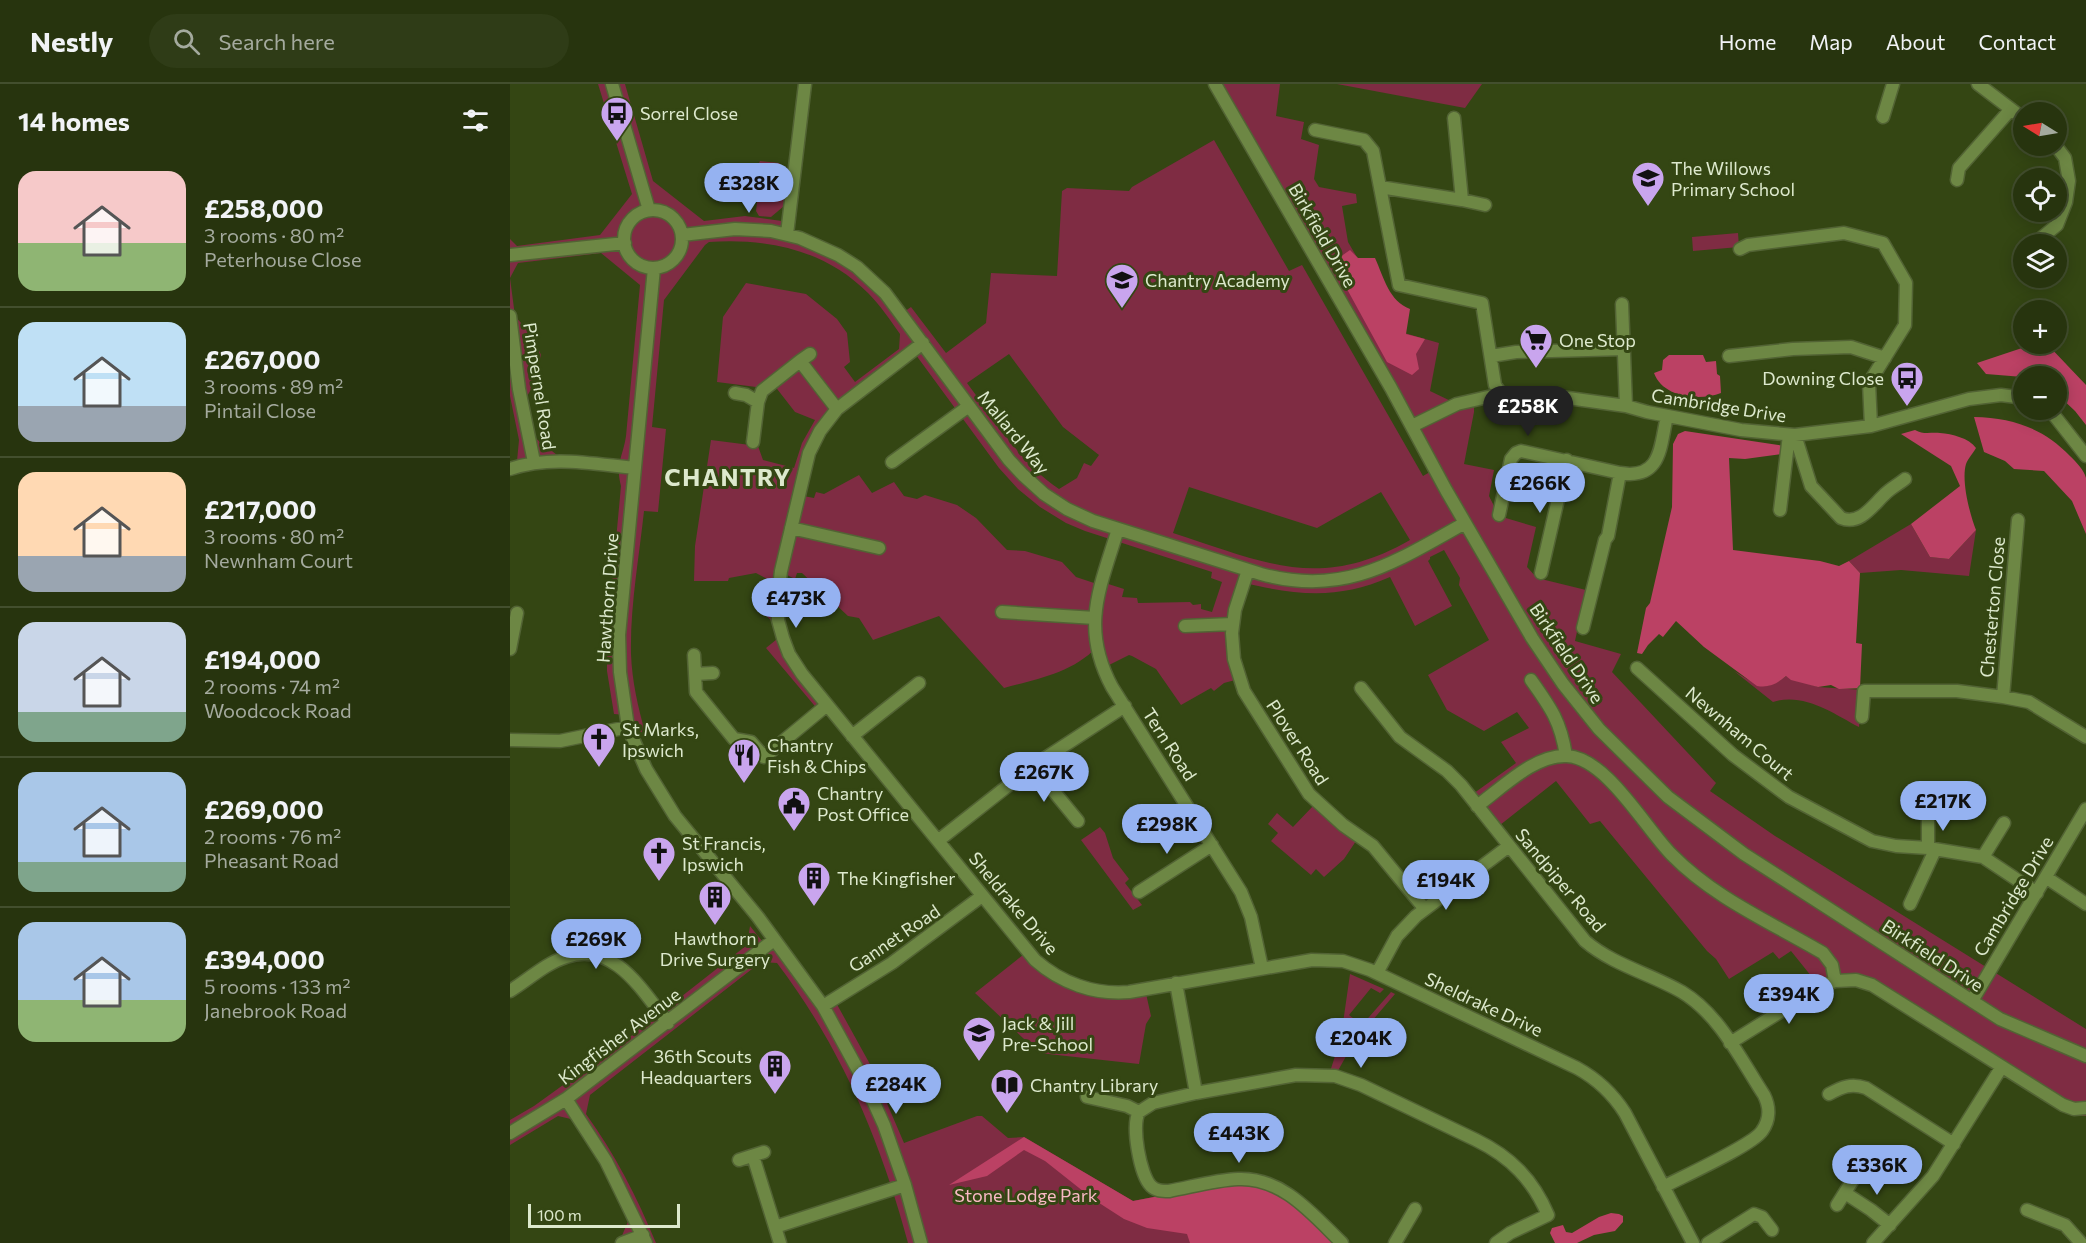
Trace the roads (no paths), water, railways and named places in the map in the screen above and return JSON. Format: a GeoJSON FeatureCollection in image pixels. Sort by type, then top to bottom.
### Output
{"type":"FeatureCollection","features":[{"type":"Feature","properties":{"kind":"street"},"geometry":{"type":"LineString","coordinates":[[612,84],[649,210]]}},
{"type":"Feature","properties":{"kind":"street"},"geometry":{"type":"LineString","coordinates":[[787,234],[805,84]]}},
{"type":"Feature","properties":{"kind":"street","name":"Birkfield Drive"},"geometry":{"type":"LineString","coordinates":[[1215,84],[1533,638],[1563,684],[1599,729],[1679,807],[1744,854],[2000,1018],[2086,1056]]}},
{"type":"Feature","properties":{"kind":"street"},"geometry":{"type":"LineString","coordinates":[[1882,117],[1893,84]]}},
{"type":"Feature","properties":{"kind":"street"},"geometry":{"type":"LineString","coordinates":[[1957,180],[1959,168],[2011,109],[1978,84]]}},
{"type":"Feature","properties":{"kind":"street"},"geometry":{"type":"LineString","coordinates":[[1454,118],[1462,200]]}},
{"type":"Feature","properties":{"kind":"street"},"geometry":{"type":"LineString","coordinates":[[1315,130],[1364,140],[1373,151],[1399,285],[1482,303],[1495,385],[1501,393]]}},
{"type":"Feature","properties":{"kind":"street"},"geometry":{"type":"LineString","coordinates":[[2046,234],[2057,225],[2066,202],[2068,181],[2064,156]]}},
{"type":"Feature","properties":{"kind":"street"},"geometry":{"type":"LineString","coordinates":[[1380,187],[1485,205]]}},
{"type":"Feature","properties":{"kind":"street"},"geometry":{"type":"LineString","coordinates":[[649,210],[659,210],[669,214],[679,225],[682,235],[682,245],[675,258],[668,264],[654,268],[635,261],[628,253],[625,243],[626,228],[632,219],[639,213],[649,210]]}},
{"type":"Feature","properties":{"kind":"street","name":"Mallard Way"},"geometry":{"type":"LineString","coordinates":[[682,235],[735,229],[787,234],[830,250],[857,267],[885,293],[1009,460],[1038,490],[1079,515],[1119,530],[1272,578],[1298,582],[1356,577],[1398,560],[1465,523]]}},
{"type":"Feature","properties":{"kind":"street"},"geometry":{"type":"LineString","coordinates":[[1740,249],[1748,245],[1844,233],[1883,243],[1906,283],[1905,325],[1869,383],[1871,426]]}},
{"type":"Feature","properties":{"kind":"street"},"geometry":{"type":"LineString","coordinates":[[510,255],[625,243]]}},
{"type":"Feature","properties":{"kind":"street","name":"Hawthorn Drive"},"geometry":{"type":"LineString","coordinates":[[654,268],[619,647],[621,681],[628,727],[646,769],[671,811],[757,916],[824,1006],[864,1082],[891,1143],[921,1243]]}},
{"type":"Feature","properties":{"kind":"street"},"geometry":{"type":"LineString","coordinates":[[1622,304],[1626,406]]}},
{"type":"Feature","properties":{"kind":"street","name":"Pimpernel Road"},"geometry":{"type":"LineString","coordinates":[[510,316],[519,389],[534,462]]}},
{"type":"Feature","properties":{"kind":"street","name":"Sheldrake Drive"},"geometry":{"type":"LineString","coordinates":[[923,344],[837,409],[820,431],[809,453],[779,578],[779,626],[793,661],[1035,960],[1065,981],[1095,990],[1112,992],[1129,992],[1303,961],[1327,959],[1352,963],[1377,973],[1577,1068],[1598,1082],[1614,1097],[1625,1113],[1693,1243]]}},
{"type":"Feature","properties":{"kind":"street"},"geometry":{"type":"LineString","coordinates":[[1729,356],[1793,349],[1851,347],[1885,358]]}},
{"type":"Feature","properties":{"kind":"street"},"geometry":{"type":"LineString","coordinates":[[1491,356],[1516,352],[1624,349]]}},
{"type":"Feature","properties":{"kind":"street"},"geometry":{"type":"LineString","coordinates":[[753,442],[758,402],[764,388],[805,358],[837,409]]}},
{"type":"Feature","properties":{"kind":"street"},"geometry":{"type":"LineString","coordinates":[[735,393],[746,395],[758,402]]}},
{"type":"Feature","properties":{"kind":"street","name":"Cambridge Drive"},"geometry":{"type":"LineString","coordinates":[[1412,426],[1457,404],[1501,393],[1568,398],[1626,406],[1741,430],[1792,435],[1871,426],[1969,399],[2001,395],[2013,397]]}},
{"type":"Feature","properties":{"kind":"street"},"geometry":{"type":"LineString","coordinates":[[892,462],[969,406]]}},
{"type":"Feature","properties":{"kind":"street"},"geometry":{"type":"LineString","coordinates":[[1499,515],[1511,459],[1516,453],[1521,451],[1632,475],[1646,471],[1656,462],[1667,416]]}},
{"type":"Feature","properties":{"kind":"street"},"geometry":{"type":"LineString","coordinates":[[2058,420],[2086,456]]}},
{"type":"Feature","properties":{"kind":"street"},"geometry":{"type":"LineString","coordinates":[[1792,435],[1811,486],[1841,518],[1856,519],[1867,513],[1887,492],[1905,479]]}},
{"type":"Feature","properties":{"kind":"street"},"geometry":{"type":"LineString","coordinates":[[1780,510],[1792,435]]}},
{"type":"Feature","properties":{"kind":"street"},"geometry":{"type":"LineString","coordinates":[[1541,573],[1567,460]]}},
{"type":"Feature","properties":{"kind":"street"},"geometry":{"type":"LineString","coordinates":[[510,469],[534,462],[559,461],[635,468]]}},
{"type":"Feature","properties":{"kind":"street"},"geometry":{"type":"LineString","coordinates":[[1583,628],[1605,540],[1608,536],[1620,473]]}},
{"type":"Feature","properties":{"kind":"street","name":"Chesterton Close"},"geometry":{"type":"LineString","coordinates":[[2002,697],[2018,520]]}},
{"type":"Feature","properties":{"kind":"street"},"geometry":{"type":"LineString","coordinates":[[790,528],[879,548]]}},
{"type":"Feature","properties":{"kind":"street","name":"Tern Road"},"geometry":{"type":"LineString","coordinates":[[1119,530],[1100,589],[1095,618],[1096,639],[1102,665],[1246,903],[1255,932],[1262,968]]}},
{"type":"Feature","properties":{"kind":"street","name":"Plover Road"},"geometry":{"type":"LineString","coordinates":[[1248,570],[1232,624],[1234,659],[1241,684],[1300,782],[1317,802],[1373,846],[1424,908]]}},
{"type":"Feature","properties":{"kind":"street"},"geometry":{"type":"LineString","coordinates":[[1002,612],[1095,618]]}},
{"type":"Feature","properties":{"kind":"street"},"geometry":{"type":"LineString","coordinates":[[510,649],[516,613]]}},
{"type":"Feature","properties":{"kind":"street"},"geometry":{"type":"LineString","coordinates":[[1185,626],[1232,624]]}},
{"type":"Feature","properties":{"kind":"street"},"geometry":{"type":"LineString","coordinates":[[694,655],[697,694],[736,741],[752,742],[764,758],[827,705]]}},
{"type":"Feature","properties":{"kind":"street","name":"Newnham Court"},"geometry":{"type":"LineString","coordinates":[[1637,668],[1733,755],[1789,797],[1872,841],[1983,857],[2037,893]]}},
{"type":"Feature","properties":{"kind":"street"},"geometry":{"type":"LineString","coordinates":[[695,674],[713,673]]}},
{"type":"Feature","properties":{"kind":"street"},"geometry":{"type":"LineString","coordinates":[[1532,680],[1559,723],[1566,756]]}},
{"type":"Feature","properties":{"kind":"street"},"geometry":{"type":"LineString","coordinates":[[852,736],[919,683]]}},
{"type":"Feature","properties":{"kind":"street","name":"Sandpiper Road"},"geometry":{"type":"LineString","coordinates":[[1361,688],[1400,737],[1447,771],[1461,785],[1585,941],[1603,954],[1681,992],[1712,1017],[1766,1099],[1768,1115],[1764,1128],[1758,1136],[1663,1187]]}},
{"type":"Feature","properties":{"kind":"street","name":"Chesterton Close"},"geometry":{"type":"LineString","coordinates":[[1862,717],[1864,692],[1957,691],[2030,702],[2086,737]]}},
{"type":"Feature","properties":{"kind":"street"},"geometry":{"type":"LineString","coordinates":[[939,840],[1033,766],[1125,706]]}},
{"type":"Feature","properties":{"kind":"street"},"geometry":{"type":"LineString","coordinates":[[510,740],[560,741],[628,727]]}},
{"type":"Feature","properties":{"kind":"street"},"geometry":{"type":"LineString","coordinates":[[1477,806],[1534,764],[1548,758],[1566,756],[1586,761],[1604,774],[1664,847],[1697,878],[1735,904],[1823,953],[1832,965],[1835,981]]}},
{"type":"Feature","properties":{"kind":"street"},"geometry":{"type":"LineString","coordinates":[[1033,766],[1078,821]]}},
{"type":"Feature","properties":{"kind":"street","name":"Cambridge Drive"},"geometry":{"type":"LineString","coordinates":[[1972,1001],[2086,809]]}},
{"type":"Feature","properties":{"kind":"street"},"geometry":{"type":"LineString","coordinates":[[1910,904],[1932,849],[1928,815]]}},
{"type":"Feature","properties":{"kind":"street"},"geometry":{"type":"LineString","coordinates":[[1983,857],[2004,823]]}},
{"type":"Feature","properties":{"kind":"street"},"geometry":{"type":"LineString","coordinates":[[1139,892],[1212,844]]}},
{"type":"Feature","properties":{"kind":"street"},"geometry":{"type":"LineString","coordinates":[[1377,973],[1397,936],[1424,908],[1509,846]]}},
{"type":"Feature","properties":{"kind":"street"},"geometry":{"type":"LineString","coordinates":[[2047,878],[2086,904]]}},
{"type":"Feature","properties":{"kind":"street","name":"Gannet Road"},"geometry":{"type":"LineString","coordinates":[[824,1006],[892,963],[982,897]]}},
{"type":"Feature","properties":{"kind":"street","name":"Kingfisher Avenue"},"geometry":{"type":"LineString","coordinates":[[510,1133],[566,1099],[774,940]]}},
{"type":"Feature","properties":{"kind":"street"},"geometry":{"type":"LineString","coordinates":[[510,991],[561,959],[578,954],[594,955],[612,961],[623,969],[668,1023]]}},
{"type":"Feature","properties":{"kind":"street"},"geometry":{"type":"LineString","coordinates":[[1730,1044],[1820,987],[1835,981],[1856,980],[1872,985],[2001,1068],[2067,1107],[2086,1108]]}},
{"type":"Feature","properties":{"kind":"street"},"geometry":{"type":"LineString","coordinates":[[1176,983],[1196,1093]]}},
{"type":"Feature","properties":{"kind":"street"},"geometry":{"type":"LineString","coordinates":[[1873,1243],[1923,1189],[2001,1068]]}},
{"type":"Feature","properties":{"kind":"street"},"geometry":{"type":"LineString","coordinates":[[1342,1243],[1295,1198],[1265,1183],[1238,1179],[1169,1191],[1152,1187],[1144,1173],[1136,1132],[1135,1120],[1139,1112],[1153,1103],[1296,1075],[1343,1078],[1495,1150],[1523,1173],[1540,1197],[1548,1215],[1510,1233],[1496,1243]]}},
{"type":"Feature","properties":{"kind":"street"},"geometry":{"type":"LineString","coordinates":[[1829,1094],[1847,1086],[1856,1085],[1866,1088],[1954,1144]]}},
{"type":"Feature","properties":{"kind":"street"},"geometry":{"type":"LineString","coordinates":[[1087,1097],[1132,1107],[1139,1112]]}},
{"type":"Feature","properties":{"kind":"street"},"geometry":{"type":"LineString","coordinates":[[566,1099],[606,1161],[645,1239],[622,1243]]}},
{"type":"Feature","properties":{"kind":"street"},"geometry":{"type":"LineString","coordinates":[[739,1160],[758,1154],[780,1243]]}},
{"type":"Feature","properties":{"kind":"street"},"geometry":{"type":"LineString","coordinates":[[1838,1205],[1854,1178]]}},
{"type":"Feature","properties":{"kind":"street"},"geometry":{"type":"LineString","coordinates":[[775,1227],[905,1185]]}},
{"type":"Feature","properties":{"kind":"street"},"geometry":{"type":"LineString","coordinates":[[1845,1193],[1890,1225]]}},
{"type":"Feature","properties":{"kind":"street"},"geometry":{"type":"LineString","coordinates":[[1395,1243],[1415,1209]]}},
{"type":"Feature","properties":{"kind":"street"},"geometry":{"type":"LineString","coordinates":[[2027,1210],[2065,1225],[2081,1243]]}},
{"type":"Feature","properties":{"kind":"street"},"geometry":{"type":"LineString","coordinates":[[1707,1243],[1754,1214],[1762,1216],[1772,1230]]}},
{"type":"Feature","properties":{"kind":"place","name":"Sorrel Close"},"geometry":{"type":"Point","coordinates":[617,142]}},
{"type":"Feature","properties":{"kind":"place","name":"The Willows Primary School"},"geometry":{"type":"Point","coordinates":[1648,207]}},
{"type":"Feature","properties":{"kind":"place","name":"Chantry Academy"},"geometry":{"type":"Point","coordinates":[1122,309]}},
{"type":"Feature","properties":{"kind":"place","name":"One Stop"},"geometry":{"type":"Point","coordinates":[1536,369]}},
{"type":"Feature","properties":{"kind":"place","name":"Downing Close"},"geometry":{"type":"Point","coordinates":[1907,407]}},
{"type":"Feature","properties":{"kind":"place","name":"St Marks, Ipswich"},"geometry":{"type":"Point","coordinates":[599,768]}},
{"type":"Feature","properties":{"kind":"place","name":"Chantry Fish & Chips"},"geometry":{"type":"Point","coordinates":[744,784]}},
{"type":"Feature","properties":{"kind":"place","name":"Chantry Post Office"},"geometry":{"type":"Point","coordinates":[794,832]}},
{"type":"Feature","properties":{"kind":"place","name":"St Francis, Ipswich"},"geometry":{"type":"Point","coordinates":[659,882]}},
{"type":"Feature","properties":{"kind":"place","name":"The Kingfisher"},"geometry":{"type":"Point","coordinates":[814,907]}},
{"type":"Feature","properties":{"kind":"place","name":"Hawthorn Drive Surgery"},"geometry":{"type":"Point","coordinates":[715,926]}},
{"type":"Feature","properties":{"kind":"place","name":"Jack & Jill Pre-School"},"geometry":{"type":"Point","coordinates":[979,1062]}},
{"type":"Feature","properties":{"kind":"place","name":"36th Scouts Headquarters"},"geometry":{"type":"Point","coordinates":[775,1095]}},
{"type":"Feature","properties":{"kind":"place","name":"Chantry Library"},"geometry":{"type":"Point","coordinates":[1007,1114]}},
{"type":"Feature","properties":{"kind":"district","name":"CHANTRY"},"geometry":{"type":"Point","coordinates":[728,476]}},
{"type":"Feature","properties":{"kind":"park label","name":"Stone Lodge Park"},"geometry":{"type":"Point","coordinates":[1026,1195]}}]}
